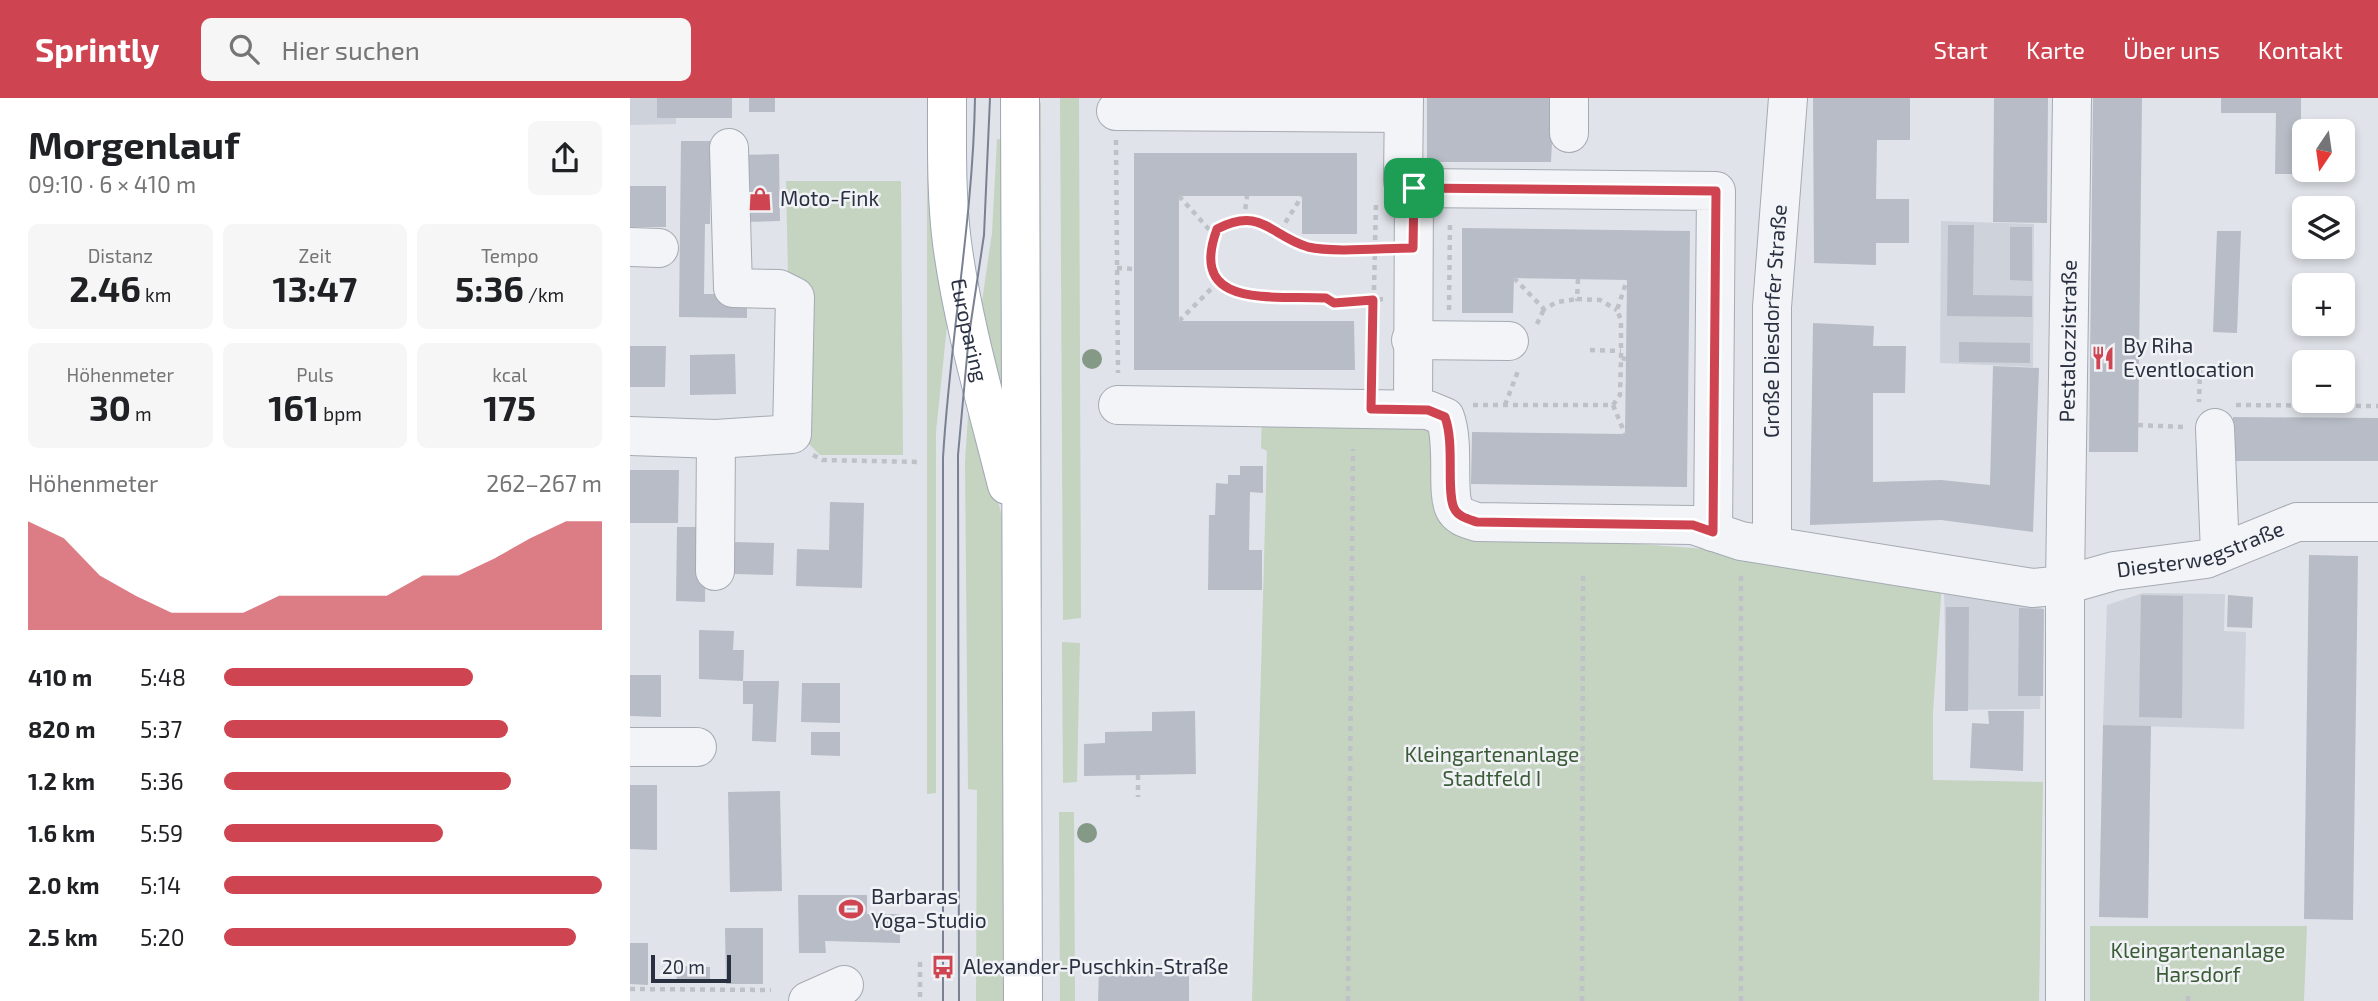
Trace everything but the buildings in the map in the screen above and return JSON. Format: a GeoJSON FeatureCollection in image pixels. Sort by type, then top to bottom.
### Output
{"type":"FeatureCollection","features":[{"type":"Feature","properties":{"kind":"main road","name":"Europaring"},"geometry":{"type":"LineString","coordinates":[[947,98],[949,208],[954,259],[968,335],[1010,498],[1021,559]]}},
{"type":"Feature","properties":{"kind":"main road","name":"Europaring"},"geometry":{"type":"LineString","coordinates":[[1020,98],[1023,1001]]}},
{"type":"Feature","properties":{"kind":"street","name":"Große Diesdorfer Straße"},"geometry":{"type":"LineString","coordinates":[[1742,539],[1772,307],[1788,98]]}},
{"type":"Feature","properties":{"kind":"street","name":"Pestalozzistraße"},"geometry":{"type":"LineString","coordinates":[[2065,1001],[2065,585],[2072,98]]}},
{"type":"Feature","properties":{"kind":"street"},"geometry":{"type":"LineString","coordinates":[[1116,111],[1404,106],[1403,181],[1433,188],[1716,191],[1742,539]]}},
{"type":"Feature","properties":{"kind":"street"},"geometry":{"type":"LineString","coordinates":[[643,436],[716,439],[792,433],[795,297],[779,289],[733,288],[729,148]]}},
{"type":"Feature","properties":{"kind":"street"},"geometry":{"type":"LineString","coordinates":[[1433,188],[1413,248],[1411,341],[1429,413],[1450,432],[1453,507],[1462,518],[1477,522],[1693,525],[1742,539],[2032,588],[2065,585]]}},
{"type":"Feature","properties":{"kind":"street"},"geometry":{"type":"LineString","coordinates":[[1411,341],[1509,341]]}},
{"type":"Feature","properties":{"kind":"street"},"geometry":{"type":"LineString","coordinates":[[1118,405],[1371,409],[1429,413]]}},
{"type":"Feature","properties":{"kind":"street"},"geometry":{"type":"LineString","coordinates":[[2207,428],[2220,553]]}},
{"type":"Feature","properties":{"kind":"street"},"geometry":{"type":"LineString","coordinates":[[715,571],[716,439]]}},
{"type":"Feature","properties":{"kind":"street","name":"Diesterwegstraße"},"geometry":{"type":"LineString","coordinates":[[2065,585],[2114,571],[2206,559],[2297,522],[2378,522]]}},
{"type":"Feature","properties":{"kind":"street"},"geometry":{"type":"LineString","coordinates":[[630,747],[697,747]]}},
{"type":"Feature","properties":{"kind":"street"},"geometry":{"type":"LineString","coordinates":[[808,1001],[844,985]]}},
{"type":"Feature","properties":{"kind":"path"},"geometry":{"type":"LineString","coordinates":[[1116,111],[1118,405]]}},
{"type":"Feature","properties":{"kind":"path"},"geometry":{"type":"LineString","coordinates":[[1433,188],[1449,322]]}},
{"type":"Feature","properties":{"kind":"path"},"geometry":{"type":"LineString","coordinates":[[1371,409],[1376,194]]}},
{"type":"Feature","properties":{"kind":"path"},"geometry":{"type":"LineString","coordinates":[[1179,196],[1214,236]]}},
{"type":"Feature","properties":{"kind":"path"},"geometry":{"type":"LineString","coordinates":[[1280,231],[1302,196]]}},
{"type":"Feature","properties":{"kind":"path"},"geometry":{"type":"LineString","coordinates":[[1244,219],[1247,197]]}},
{"type":"Feature","properties":{"kind":"path"},"geometry":{"type":"LineString","coordinates":[[1412,298],[1334,303],[1326,298],[1227,290],[1217,282],[1208,257],[1217,229],[1244,219],[1260,222],[1308,247],[1413,248]]}},
{"type":"Feature","properties":{"kind":"path"},"geometry":{"type":"LineString","coordinates":[[1117,268],[1134,269]]}},
{"type":"Feature","properties":{"kind":"path"},"geometry":{"type":"LineString","coordinates":[[1514,278],[1544,309],[1558,302],[1577,299],[1600,300],[1617,310],[1621,320],[1624,358],[1620,395],[1613,405]]}},
{"type":"Feature","properties":{"kind":"path"},"geometry":{"type":"LineString","coordinates":[[1577,299],[1578,279]]}},
{"type":"Feature","properties":{"kind":"path"},"geometry":{"type":"LineString","coordinates":[[1617,310],[1627,280]]}},
{"type":"Feature","properties":{"kind":"path"},"geometry":{"type":"LineString","coordinates":[[1179,321],[1217,282]]}},
{"type":"Feature","properties":{"kind":"path"},"geometry":{"type":"LineString","coordinates":[[1590,350],[1622,351]]}},
{"type":"Feature","properties":{"kind":"path"},"geometry":{"type":"LineString","coordinates":[[2139,369],[2200,370],[2207,428]]}},
{"type":"Feature","properties":{"kind":"path"},"geometry":{"type":"LineString","coordinates":[[1429,413],[1464,405],[1613,405]]}},
{"type":"Feature","properties":{"kind":"path"},"geometry":{"type":"LineString","coordinates":[[1613,405],[1625,434]]}},
{"type":"Feature","properties":{"kind":"path"},"geometry":{"type":"LineString","coordinates":[[2138,425],[2219,428],[2219,405],[2378,406]]}},
{"type":"Feature","properties":{"kind":"path"},"geometry":{"type":"LineString","coordinates":[[792,433],[793,442],[819,459],[920,462]]}},
{"type":"Feature","properties":{"kind":"path"},"geometry":{"type":"LineString","coordinates":[[1348,1001],[1353,449]]}},
{"type":"Feature","properties":{"kind":"path"},"geometry":{"type":"LineString","coordinates":[[1741,1001],[1742,539]]}},
{"type":"Feature","properties":{"kind":"path"},"geometry":{"type":"LineString","coordinates":[[1582,1001],[1583,576]]}},
{"type":"Feature","properties":{"kind":"path"},"geometry":{"type":"LineString","coordinates":[[1138,775],[1138,797]]}},
{"type":"Feature","properties":{"kind":"path"},"geometry":{"type":"LineString","coordinates":[[920,962],[920,1001]]}},
{"type":"Feature","properties":{"kind":"path"},"geometry":{"type":"LineString","coordinates":[[630,989],[771,990]]}},
{"type":"Feature","properties":{"kind":"path"},"geometry":{"type":"LineString","coordinates":[[2188,993],[2188,1001]]}},
{"type":"Feature","properties":{"kind":"shaded area"},"geometry":{"type":"Polygon","coordinates":[[[630,98],[676,98],[676,124],[630,125],[630,98]]]}},
{"type":"Feature","properties":{"kind":"shaded area"},"geometry":{"type":"Polygon","coordinates":[[[1941,221],[2034,224],[2033,367],[1940,363],[1941,221]]]}},
{"type":"Feature","properties":{"kind":"shaded area"},"geometry":{"type":"Polygon","coordinates":[[[1944,583],[2030,597],[2043,609],[2040,709],[1946,710],[1944,583]]]}},
{"type":"Feature","properties":{"kind":"shaded area"},"geometry":{"type":"Polygon","coordinates":[[[2143,593],[2225,594],[2224,631],[2246,632],[2244,729],[2103,725],[2107,605],[2143,593]]]}},
{"type":"Feature","properties":{"kind":"green space"},"geometry":{"type":"Polygon","coordinates":[[[927,98],[933,98],[948,316],[936,432],[936,793],[927,794],[927,98]]]}},
{"type":"Feature","properties":{"kind":"green space"},"geometry":{"type":"Polygon","coordinates":[[[1060,98],[1079,98],[1081,618],[1063,620],[1060,98]]]}},
{"type":"Feature","properties":{"kind":"green space"},"geometry":{"type":"Polygon","coordinates":[[[1041,102],[1042,609],[1035,609],[1034,112],[1041,102]]]}},
{"type":"Feature","properties":{"kind":"green space"},"geometry":{"type":"Polygon","coordinates":[[[997,139],[1006,140],[1007,411],[979,322],[992,233],[997,139]]]}},
{"type":"Feature","properties":{"kind":"green space"},"geometry":{"type":"Polygon","coordinates":[[[786,181],[901,181],[903,455],[820,455],[800,435],[788,274],[786,181]]]}},
{"type":"Feature","properties":{"kind":"green space"},"geometry":{"type":"Polygon","coordinates":[[[969,400],[1004,523],[1008,1001],[976,1001],[977,790],[968,789],[965,462],[969,400]]]}},
{"type":"Feature","properties":{"kind":"green space","name":"Kleingartenanlage Stadtfeld I"},"geometry":{"type":"Polygon","coordinates":[[[1262,417],[1421,422],[1437,431],[1464,531],[1746,552],[1942,582],[1933,712],[1933,780],[2043,782],[2039,1001],[1252,1001],[1267,451],[1261,448],[1262,417]]]}},
{"type":"Feature","properties":{"kind":"green space"},"geometry":{"type":"Polygon","coordinates":[[[1062,642],[1080,643],[1077,782],[1063,783],[1062,642]]]}},
{"type":"Feature","properties":{"kind":"green space"},"geometry":{"type":"Polygon","coordinates":[[[1059,812],[1074,812],[1075,1001],[1060,1001],[1059,812]]]}},
{"type":"Feature","properties":{"kind":"green space","name":"Kleingartenanlage Harsdorf"},"geometry":{"type":"Polygon","coordinates":[[[2090,926],[2307,926],[2304,1001],[2090,1001],[2090,926]]]}},
{"type":"Feature","properties":{"kind":"tram line"},"geometry":{"type":"LineString","coordinates":[[943,1001],[943,458],[966,233],[975,98]]}},
{"type":"Feature","properties":{"kind":"tram line"},"geometry":{"type":"LineString","coordinates":[[959,1001],[958,455],[969,335],[984,235],[990,98]]}},
{"type":"Feature","properties":{"kind":"place","name":"Moto-Fink"},"geometry":{"type":"Point","coordinates":[760,199]}},
{"type":"Feature","properties":{"kind":"place","name":"By Riha Eventlocation"},"geometry":{"type":"Point","coordinates":[2103,358]}},
{"type":"Feature","properties":{"kind":"place","name":"Barbaras Yoga-Studio"},"geometry":{"type":"Point","coordinates":[851,909]}},
{"type":"Feature","properties":{"kind":"place","name":"Alexander-Puschkin-Straße"},"geometry":{"type":"Point","coordinates":[943,967]}},
{"type":"Feature","properties":{"kind":"route"},"geometry":{"type":"LineString","coordinates":[[1414,188],[1716,191],[1713,532],[1693,525],[1477,522],[1462,518],[1453,507],[1450,432],[1445,417],[1428,410],[1371,409],[1373,300],[1334,303],[1326,298],[1242,293],[1227,290],[1217,282],[1211,272],[1208,257],[1217,229],[1244,219],[1260,222],[1308,247],[1413,248],[1414,188]]}}]}
